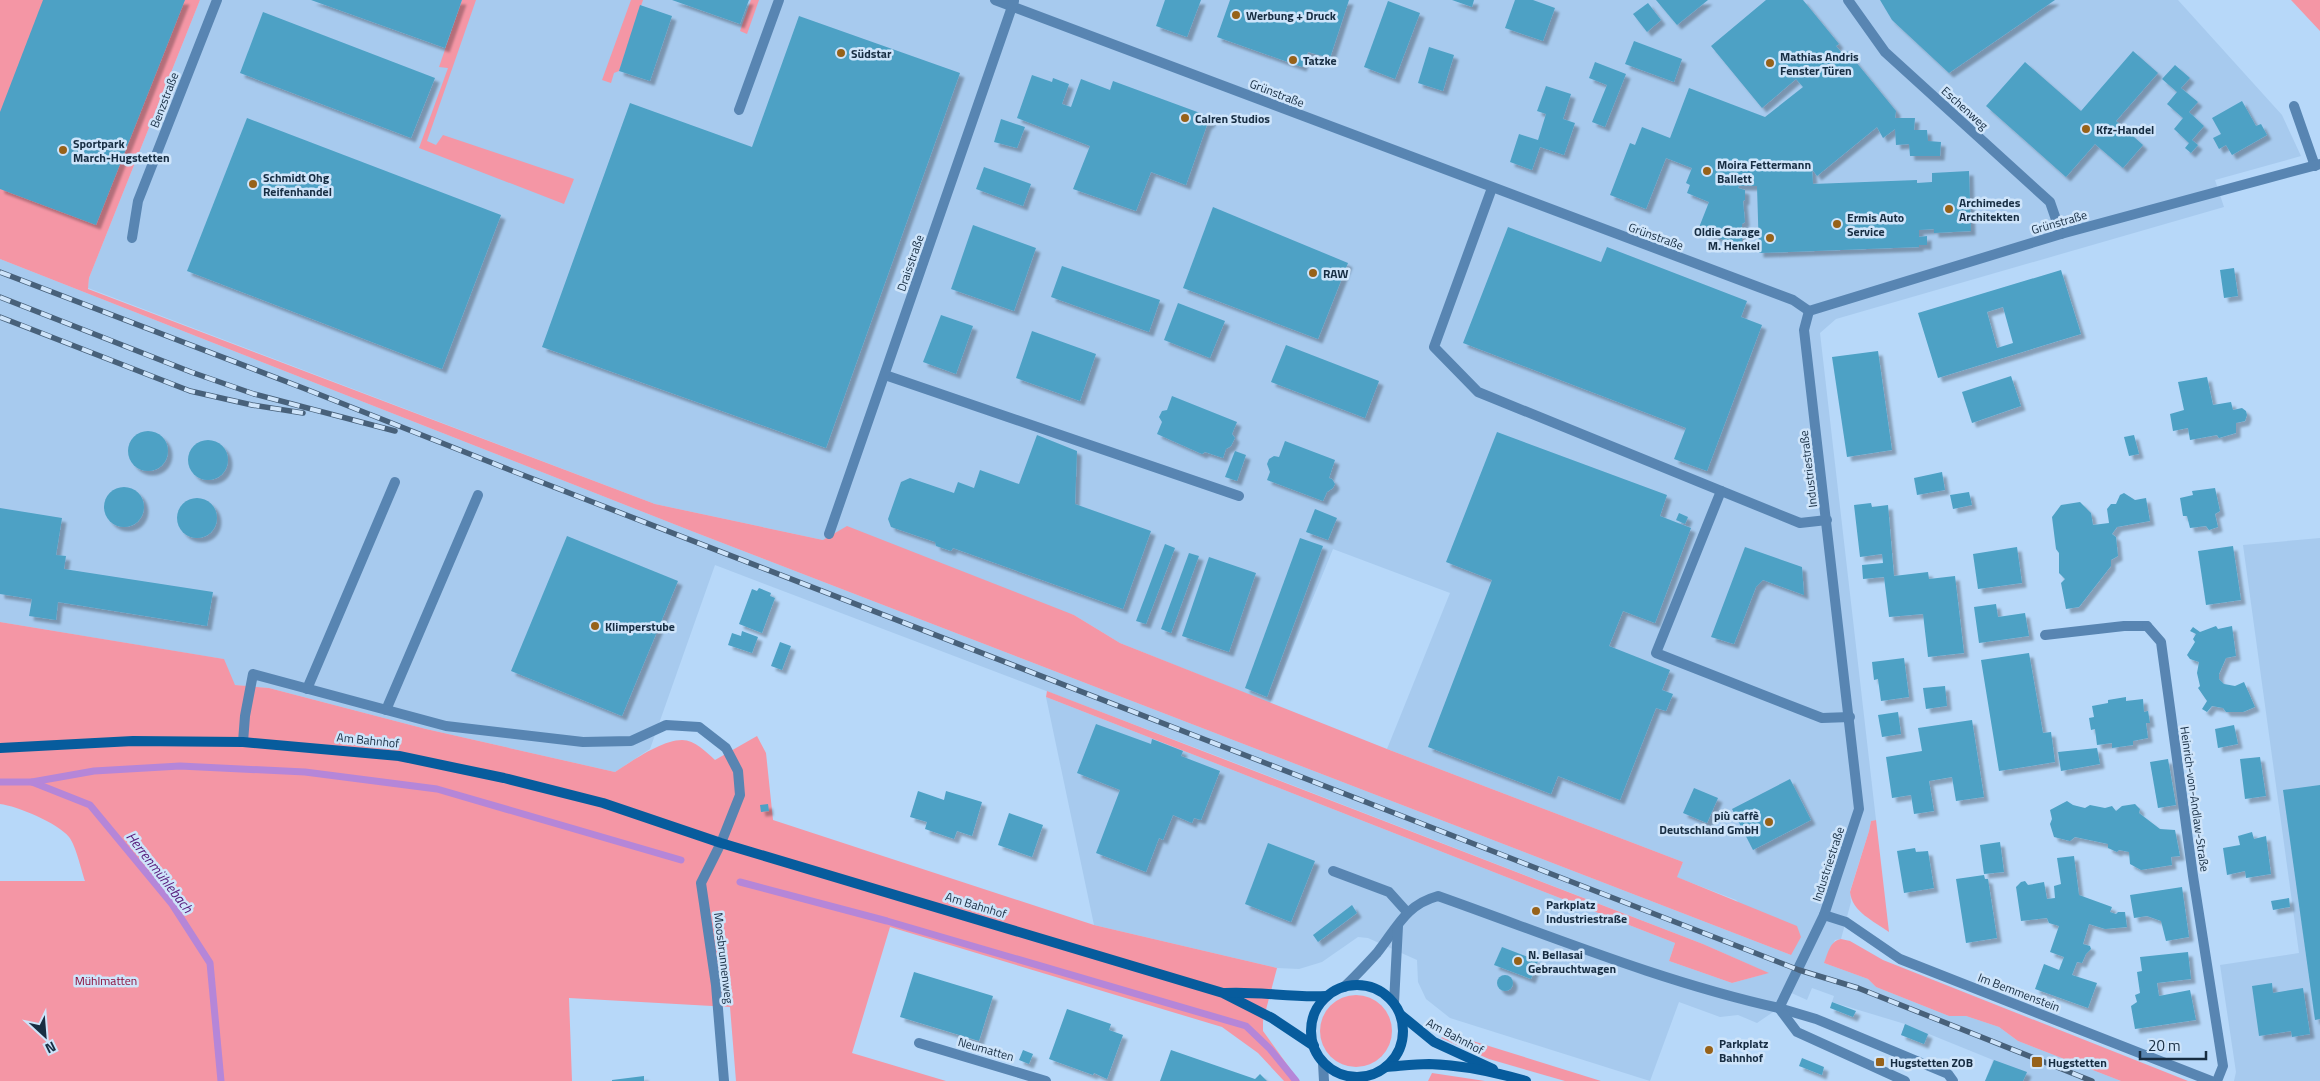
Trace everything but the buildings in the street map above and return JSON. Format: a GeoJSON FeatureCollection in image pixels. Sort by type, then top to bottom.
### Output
{"type":"FeatureCollection","features":[{"type":"Feature","properties":{"kind":"main road","name":"Am Bahnhof"},"geometry":{"type":"LineString","coordinates":[[0,748],[133,741],[243,742],[399,756],[437,764],[603,803],[721,843],[1223,993],[1272,1018],[1314,1046]]}},
{"type":"Feature","properties":{"kind":"main road","name":"Am Bahnhof"},"geometry":{"type":"LineString","coordinates":[[1386,1067],[1397,1054],[1402,1041],[1403,1028],[1400,1014],[1394,1003],[1386,994],[1370,986],[1359,984],[1344,987],[1326,996],[1314,1015],[1311,1032],[1314,1046],[1323,1062],[1333,1070],[1346,1076],[1361,1079],[1386,1067],[1428,1064],[1503,1074]]}},
{"type":"Feature","properties":{"kind":"main road","name":"Am Bahnhof"},"geometry":{"type":"LineString","coordinates":[[1223,993],[1252,992],[1278,996],[1326,996]]}},
{"type":"Feature","properties":{"kind":"main road","name":"Am Bahnhof"},"geometry":{"type":"LineString","coordinates":[[1400,1014],[1434,1042],[1503,1074],[1526,1081]]}},
{"type":"Feature","properties":{"kind":"street","name":"Benzstraße"},"geometry":{"type":"LineString","coordinates":[[132,238],[138,202],[217,0]]}},
{"type":"Feature","properties":{"kind":"street"},"geometry":{"type":"LineString","coordinates":[[739,110],[779,0]]}},
{"type":"Feature","properties":{"kind":"street","name":"Grünstraße"},"geometry":{"type":"LineString","coordinates":[[995,0],[1013,3],[1492,188],[1793,300],[1809,311],[2061,234],[2318,165]]}},
{"type":"Feature","properties":{"kind":"street","name":"Eschenweg"},"geometry":{"type":"LineString","coordinates":[[1848,0],[1886,52],[2050,202],[2061,234]]}},
{"type":"Feature","properties":{"kind":"street","name":"Draisstraße"},"geometry":{"type":"LineString","coordinates":[[829,534],[1013,3]]}},
{"type":"Feature","properties":{"kind":"street"},"geometry":{"type":"LineString","coordinates":[[2294,106],[2318,165]]}},
{"type":"Feature","properties":{"kind":"street"},"geometry":{"type":"LineString","coordinates":[[1492,188],[1434,347],[1478,392],[1800,523],[1827,520]]}},
{"type":"Feature","properties":{"kind":"street","name":"Industriestraße"},"geometry":{"type":"LineString","coordinates":[[1779,1008],[1824,915],[1859,808],[1804,330],[1809,311]]}},
{"type":"Feature","properties":{"kind":"street"},"geometry":{"type":"LineString","coordinates":[[885,375],[1239,496]]}},
{"type":"Feature","properties":{"kind":"street"},"geometry":{"type":"LineString","coordinates":[[307,689],[395,482]]}},
{"type":"Feature","properties":{"kind":"street"},"geometry":{"type":"LineString","coordinates":[[1721,491],[1656,652],[1822,718],[1850,717]]}},
{"type":"Feature","properties":{"kind":"street"},"geometry":{"type":"LineString","coordinates":[[386,710],[478,495]]}},
{"type":"Feature","properties":{"kind":"street","name":"Heinrich-von-Andlaw-Straße"},"geometry":{"type":"LineString","coordinates":[[2045,635],[2124,626],[2147,626],[2161,642],[2223,1066],[2217,1081]]}},
{"type":"Feature","properties":{"kind":"street"},"geometry":{"type":"LineString","coordinates":[[243,742],[245,716],[253,674],[446,726],[583,742],[631,741],[666,725],[699,727],[726,748],[738,771],[740,795],[721,843]]}},
{"type":"Feature","properties":{"kind":"street","name":"Moosbrunnenweg"},"geometry":{"type":"LineString","coordinates":[[721,843],[701,883],[716,985],[724,1081]]}},
{"type":"Feature","properties":{"kind":"street"},"geometry":{"type":"LineString","coordinates":[[1333,871],[1389,892],[1407,912]]}},
{"type":"Feature","properties":{"kind":"street"},"geometry":{"type":"LineString","coordinates":[[1344,987],[1360,972],[1407,912],[1422,900],[1438,896],[1663,977],[1720,995],[1779,1008],[1816,1020],[1948,1074],[1953,1081]]}},
{"type":"Feature","properties":{"kind":"street","name":"Im Bemmenstein"},"geometry":{"type":"LineString","coordinates":[[1824,915],[1846,922],[1900,959],[2211,1081]]}},
{"type":"Feature","properties":{"kind":"street"},"geometry":{"type":"LineString","coordinates":[[1394,1003],[1398,925]]}},
{"type":"Feature","properties":{"kind":"street"},"geometry":{"type":"LineString","coordinates":[[1779,1008],[1797,1032],[1905,1081]]}},
{"type":"Feature","properties":{"kind":"street","name":"Neumatten"},"geometry":{"type":"LineString","coordinates":[[919,1044],[1046,1081]]}},
{"type":"Feature","properties":{"kind":"street"},"geometry":{"type":"LineString","coordinates":[[1323,1062],[1324,1081]]}},
{"type":"Feature","properties":{"kind":"shaded area"},"geometry":{"type":"Polygon","coordinates":[[[200,0],[2178,0],[2282,115],[2301,156],[2215,180],[2224,207],[1836,319],[1820,333],[1876,820],[1871,821],[1850,891],[1851,902],[1841,939],[1835,940],[1824,963],[1868,979],[1876,987],[1949,1016],[1966,1016],[1999,1027],[2018,1041],[2121,1081],[1985,1081],[1993,1060],[1929,1034],[1924,1044],[1901,1035],[1905,1024],[1832,1002],[1834,996],[1812,988],[1807,1000],[1787,991],[1779,1008],[1757,1023],[1738,1015],[1720,1017],[1679,1002],[1650,1081],[1450,1018],[1426,999],[1418,982],[1417,960],[1368,938],[1358,937],[1322,962],[1299,969],[1277,968],[1094,925],[1046,697],[1675,943],[1669,961],[1732,983],[1768,973],[1703,944],[715,565],[650,749],[615,772],[426,729],[269,688],[234,685],[223,659],[0,622],[0,259],[694,532],[1791,955],[1736,900],[1676,877],[1683,862],[1387,749],[1450,593],[1333,549],[1270,703],[1120,643],[1074,615],[823,540],[655,504],[88,288],[89,278],[200,0]]]}},
{"type":"Feature","properties":{"kind":"shaded area"},"geometry":{"type":"Polygon","coordinates":[[[2320,538],[2320,1081],[2234,1081],[2236,1072],[2220,965],[2299,953],[2243,545],[2320,538]]]}},
{"type":"Feature","properties":{"kind":"green space"},"geometry":{"type":"Polygon","coordinates":[[[0,0],[200,0],[89,278],[88,289],[655,504],[823,540],[847,526],[1074,615],[1120,643],[1387,749],[1683,862],[1677,877],[1797,926],[1801,937],[1791,955],[694,532],[0,259],[0,0]]]}},
{"type":"Feature","properties":{"kind":"green space"},"geometry":{"type":"Polygon","coordinates":[[[462,0],[476,0],[427,141],[436,145],[443,135],[574,179],[564,204],[419,148],[448,68],[439,67],[462,0]]]}},
{"type":"Feature","properties":{"kind":"green space"},"geometry":{"type":"Polygon","coordinates":[[[631,0],[643,0],[619,71],[614,73],[611,83],[602,80],[631,0]]]}},
{"type":"Feature","properties":{"kind":"green space"},"geometry":{"type":"Polygon","coordinates":[[[751,0],[759,0],[747,34],[740,31],[751,0]]]}},
{"type":"Feature","properties":{"kind":"green space"},"geometry":{"type":"Polygon","coordinates":[[[2291,0],[2320,0],[2320,31],[2291,0]]]}},
{"type":"Feature","properties":{"kind":"green space","name":"Mühlmatten"},"geometry":{"type":"Polygon","coordinates":[[[0,622],[224,659],[235,685],[269,688],[426,729],[615,772],[665,743],[682,740],[691,742],[715,760],[757,736],[766,753],[773,820],[1094,925],[1277,968],[1263,1021],[1263,1031],[1299,1081],[1284,1081],[1258,1053],[1222,1027],[890,927],[852,1053],[946,1081],[736,1081],[730,1007],[569,998],[572,1081],[0,1081],[0,881],[85,881],[74,846],[64,832],[37,816],[0,804],[0,622]]]}},
{"type":"Feature","properties":{"kind":"green space"},"geometry":{"type":"Polygon","coordinates":[[[1047,691],[1703,944],[1769,973],[1732,983],[1669,961],[1675,943],[1046,697],[1047,691]]]}},
{"type":"Feature","properties":{"kind":"green space"},"geometry":{"type":"Polygon","coordinates":[[[1876,820],[1889,932],[1859,911],[1850,892],[1871,821],[1876,820]]]}},
{"type":"Feature","properties":{"kind":"green space"},"geometry":{"type":"Polygon","coordinates":[[[1841,939],[1850,941],[1883,960],[2188,1081],[2121,1081],[2018,1041],[1999,1027],[1966,1016],[1949,1016],[1876,987],[1868,979],[1824,963],[1834,942],[1841,939]]]}},
{"type":"Feature","properties":{"kind":"green space"},"geometry":{"type":"Polygon","coordinates":[[[1356,995],[1376,1001],[1386,1011],[1392,1031],[1386,1051],[1376,1061],[1356,1067],[1336,1061],[1326,1051],[1320,1031],[1326,1011],[1336,1001],[1356,995]]]}},
{"type":"Feature","properties":{"kind":"green space"},"geometry":{"type":"Polygon","coordinates":[[[1447,1033],[1601,1081],[1565,1081],[1489,1059],[1441,1038],[1447,1033]]]}},
{"type":"Feature","properties":{"kind":"green space"},"geometry":{"type":"Polygon","coordinates":[[[1432,1073],[1485,1081],[1428,1081],[1432,1073]]]}},
{"type":"Feature","properties":{"kind":"waterway"},"geometry":{"type":"LineString","coordinates":[[32,782],[94,771],[180,766],[305,772],[437,789],[681,860]]}},
{"type":"Feature","properties":{"kind":"waterway","name":"Herrenmühlebach"},"geometry":{"type":"LineString","coordinates":[[0,782],[32,782],[90,805],[172,904],[210,963],[221,1081]]}},
{"type":"Feature","properties":{"kind":"waterway"},"geometry":{"type":"LineString","coordinates":[[740,882],[887,921],[1246,1026],[1270,1049],[1296,1081]]}},
{"type":"Feature","properties":{"kind":"railway"},"geometry":{"type":"LineString","coordinates":[[0,272],[1799,970],[1858,988],[2092,1081]]}},
{"type":"Feature","properties":{"kind":"railway"},"geometry":{"type":"LineString","coordinates":[[0,297],[191,372],[254,394],[395,431]]}},
{"type":"Feature","properties":{"kind":"railway"},"geometry":{"type":"LineString","coordinates":[[0,317],[190,391],[252,405],[303,413]]}},
{"type":"Feature","properties":{"kind":"place","name":"Werbung + Druck"},"geometry":{"type":"Point","coordinates":[1236,15]}},
{"type":"Feature","properties":{"kind":"place","name":"Südstar"},"geometry":{"type":"Point","coordinates":[841,53]}},
{"type":"Feature","properties":{"kind":"place","name":"Tatzke"},"geometry":{"type":"Point","coordinates":[1293,60]}},
{"type":"Feature","properties":{"kind":"place","name":"Mathias Andris Fenster Türen"},"geometry":{"type":"Point","coordinates":[1770,63]}},
{"type":"Feature","properties":{"kind":"place","name":"Calren Studios"},"geometry":{"type":"Point","coordinates":[1185,118]}},
{"type":"Feature","properties":{"kind":"place","name":"Kfz-Handel"},"geometry":{"type":"Point","coordinates":[2086,129]}},
{"type":"Feature","properties":{"kind":"place","name":"Sportpark March-Hugstetten"},"geometry":{"type":"Point","coordinates":[63,150]}},
{"type":"Feature","properties":{"kind":"place","name":"Moira Fettermann Ballett"},"geometry":{"type":"Point","coordinates":[1707,171]}},
{"type":"Feature","properties":{"kind":"place","name":"Schmidt Ohg Reifenhandel"},"geometry":{"type":"Point","coordinates":[253,184]}},
{"type":"Feature","properties":{"kind":"place","name":"Archimedes Architekten"},"geometry":{"type":"Point","coordinates":[1949,209]}},
{"type":"Feature","properties":{"kind":"place","name":"Ermis Auto Service"},"geometry":{"type":"Point","coordinates":[1837,224]}},
{"type":"Feature","properties":{"kind":"place","name":"Oldie Garage M. Henkel"},"geometry":{"type":"Point","coordinates":[1770,238]}},
{"type":"Feature","properties":{"kind":"place","name":"RAW"},"geometry":{"type":"Point","coordinates":[1313,273]}},
{"type":"Feature","properties":{"kind":"place","name":"Klimperstube"},"geometry":{"type":"Point","coordinates":[595,626]}},
{"type":"Feature","properties":{"kind":"place","name":"più caffè Deutschland GmbH"},"geometry":{"type":"Point","coordinates":[1769,822]}},
{"type":"Feature","properties":{"kind":"place","name":"Parkplatz Industriestraße"},"geometry":{"type":"Point","coordinates":[1536,911]}},
{"type":"Feature","properties":{"kind":"place","name":"N. Bellasai Gebrauchtwagen"},"geometry":{"type":"Point","coordinates":[1518,961]}},
{"type":"Feature","properties":{"kind":"place","name":"Parkplatz Bahnhof"},"geometry":{"type":"Point","coordinates":[1709,1050]}},
{"type":"Feature","properties":{"kind":"place","name":"Hugstetten ZOB"},"geometry":{"type":"Point","coordinates":[1880,1062]}},
{"type":"Feature","properties":{"kind":"place","name":"Hugstetten"},"geometry":{"type":"Point","coordinates":[2037,1062]}}]}
